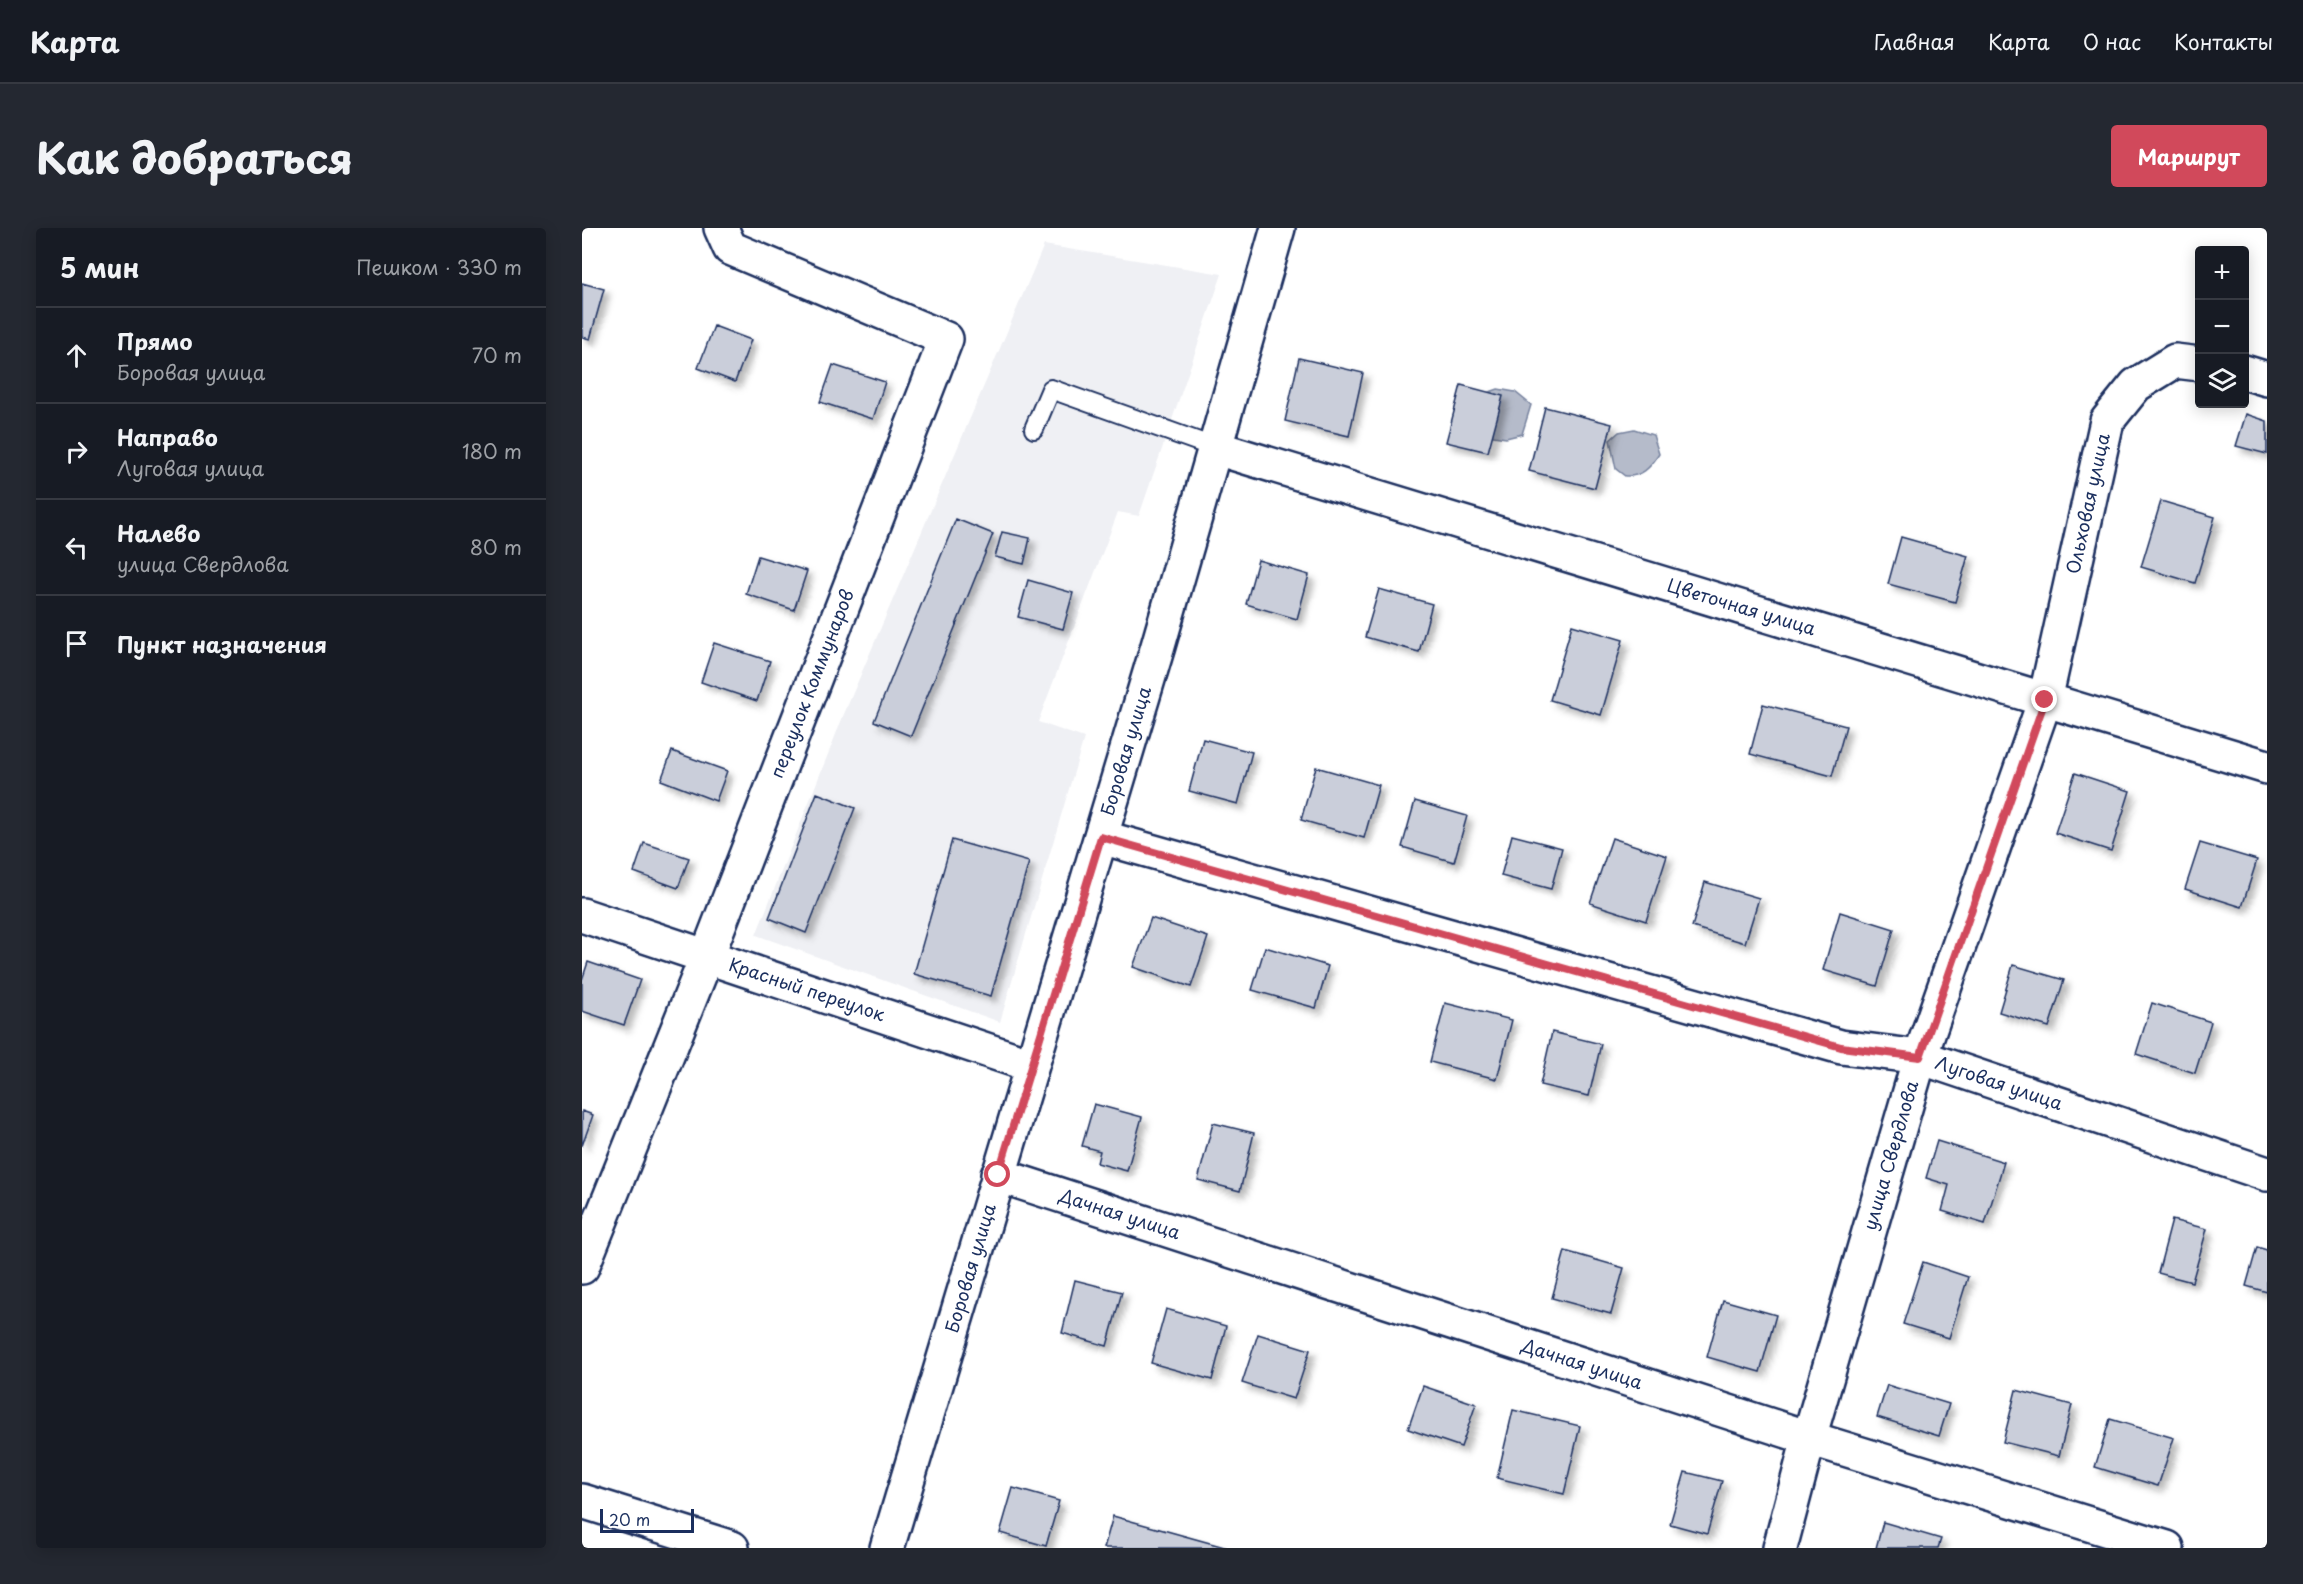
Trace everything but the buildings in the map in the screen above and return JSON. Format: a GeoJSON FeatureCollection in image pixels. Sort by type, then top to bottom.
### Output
{"type":"FeatureCollection","features":[{"type":"Feature","properties":{"kind":"street","name":"переулок Коммунаров"},"geometry":{"type":"LineString","coordinates":[[582,1267],[708,956],[946,339],[730,248],[721,228]]}},
{"type":"Feature","properties":{"kind":"street","name":"Боровая улица"},"geometry":{"type":"LineString","coordinates":[[886,1548],[1101,837],[1216,448],[1278,228]]}},
{"type":"Feature","properties":{"kind":"street","name":"Ольховая улица"},"geometry":{"type":"LineString","coordinates":[[2045,700],[2107,421],[2136,385],[2175,361],[2195,364]]}},
{"type":"Feature","properties":{"kind":"street"},"geometry":{"type":"LineString","coordinates":[[2249,374],[2267,379]]}},
{"type":"Feature","properties":{"kind":"street","name":"Цветочная улица"},"geometry":{"type":"LineString","coordinates":[[1216,448],[2267,766]]}},
{"type":"Feature","properties":{"kind":"street","name":"улица Свердлова"},"geometry":{"type":"LineString","coordinates":[[1780,1548],[1809,1438],[1920,1057],[2045,700]]}},
{"type":"Feature","properties":{"kind":"street","name":"Луговая улица"},"geometry":{"type":"LineString","coordinates":[[1101,837],[1841,1047],[1920,1057],[2267,1174]]}},
{"type":"Feature","properties":{"kind":"street","name":"Красный переулок"},"geometry":{"type":"LineString","coordinates":[[582,915],[1031,1065]]}},
{"type":"Feature","properties":{"kind":"street","name":"Дачная улица"},"geometry":{"type":"LineString","coordinates":[[998,1175],[1809,1438],[2167,1548]]}},
{"type":"Feature","properties":{"kind":"street"},"geometry":{"type":"LineString","coordinates":[[582,1501],[732,1548]]}},
{"type":"Feature","properties":{"kind":"lane"},"geometry":{"type":"LineString","coordinates":[[1034,429],[1051,389],[1216,448]]}},
{"type":"Feature","properties":{"kind":"shaded area"},"geometry":{"type":"Polygon","coordinates":[[[1044,245],[1222,274],[1139,516],[1118,512],[1038,722],[1084,738],[1000,1022],[756,935],[844,714],[1044,245]]]}},
{"type":"Feature","properties":{"kind":"water"},"geometry":{"type":"Polygon","coordinates":[[[1498,389],[1515,392],[1531,405],[1522,434],[1506,438],[1481,434],[1478,396],[1498,389]]]}},
{"type":"Feature","properties":{"kind":"water"},"geometry":{"type":"Polygon","coordinates":[[[1634,429],[1653,435],[1659,454],[1645,471],[1625,476],[1616,469],[1610,440],[1619,432],[1634,429]]]}},
{"type":"Feature","properties":{"kind":"route"},"geometry":{"type":"LineString","coordinates":[[998,1175],[1101,837],[1841,1047],[1920,1057],[2045,700]]}}]}
